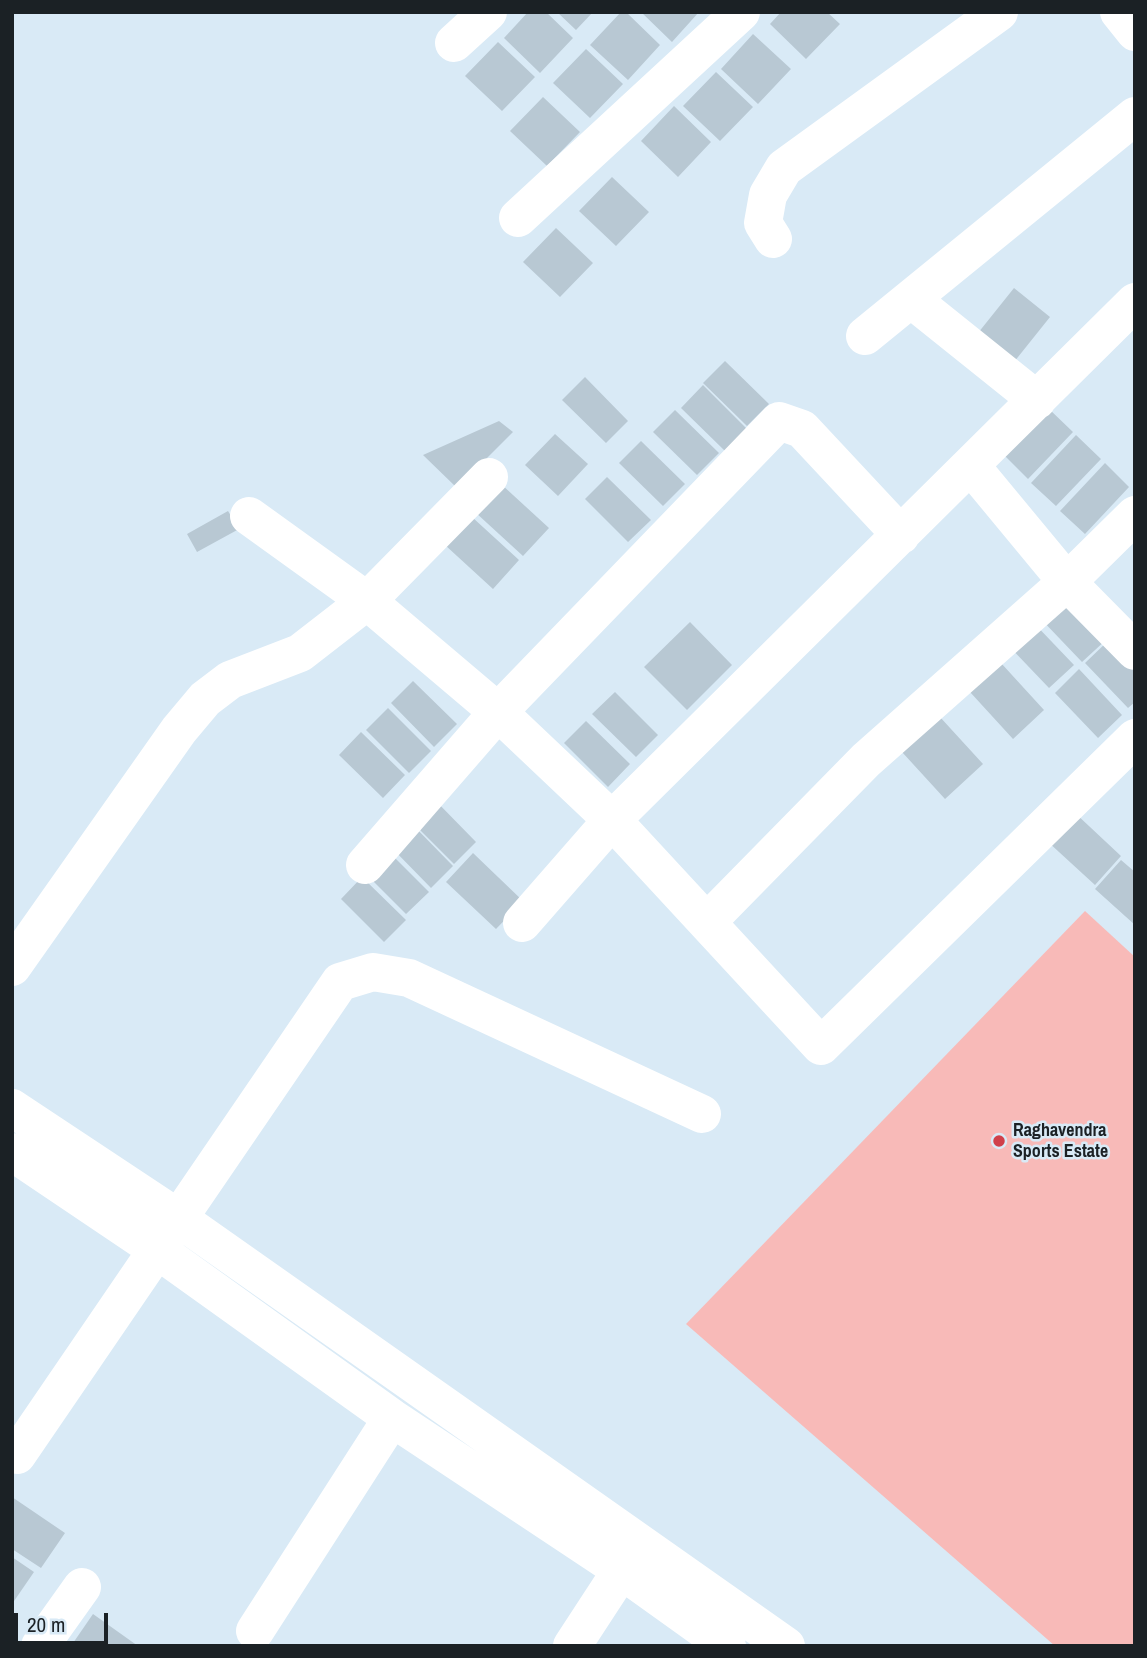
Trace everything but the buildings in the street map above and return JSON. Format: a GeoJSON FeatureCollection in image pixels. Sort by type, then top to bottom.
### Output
{"type":"FeatureCollection","features":[{"type":"Feature","properties":{"kind":"street"},"geometry":{"type":"LineString","coordinates":[[454,43],[488,12]]}},
{"type":"Feature","properties":{"kind":"street"},"geometry":{"type":"LineString","coordinates":[[518,218],[741,12]]}},
{"type":"Feature","properties":{"kind":"street"},"geometry":{"type":"LineString","coordinates":[[1119,12],[1135,32]]}},
{"type":"Feature","properties":{"kind":"street"},"geometry":{"type":"LineString","coordinates":[[773,239],[763,223],[768,195],[783,168],[991,14]]}},
{"type":"Feature","properties":{"kind":"street"},"geometry":{"type":"LineString","coordinates":[[865,336],[1135,116]]}},
{"type":"Feature","properties":{"kind":"street"},"geometry":{"type":"LineString","coordinates":[[911,299],[1037,400]]}},
{"type":"Feature","properties":{"kind":"street"},"geometry":{"type":"LineString","coordinates":[[522,923],[612,820],[1135,302]]}},
{"type":"Feature","properties":{"kind":"street"},"geometry":{"type":"LineString","coordinates":[[365,865],[498,712],[779,421],[802,429],[901,535]]}},
{"type":"Feature","properties":{"kind":"street"},"geometry":{"type":"LineString","coordinates":[[971,466],[1067,582],[1135,651]]}},
{"type":"Feature","properties":{"kind":"street"},"geometry":{"type":"LineString","coordinates":[[12,967],[179,730],[205,699],[230,680],[300,653],[367,601],[489,477]]}},
{"type":"Feature","properties":{"kind":"street"},"geometry":{"type":"LineString","coordinates":[[707,922],[866,760],[1067,582],[1135,515]]}},
{"type":"Feature","properties":{"kind":"street"},"geometry":{"type":"LineString","coordinates":[[249,516],[367,601],[498,712],[612,820],[821,1046],[1135,738]]}},
{"type":"Feature","properties":{"kind":"street"},"geometry":{"type":"LineString","coordinates":[[17,1455],[340,982],[373,972],[409,978],[702,1114]]}},
{"type":"Feature","properties":{"kind":"street"},"geometry":{"type":"LineString","coordinates":[[12,1108],[177,1217],[630,1556],[727,1646]]}},
{"type":"Feature","properties":{"kind":"street"},"geometry":{"type":"LineString","coordinates":[[12,1152],[156,1249],[392,1418],[786,1646]]}},
{"type":"Feature","properties":{"kind":"street"},"geometry":{"type":"LineString","coordinates":[[255,1631],[392,1418]]}},
{"type":"Feature","properties":{"kind":"street"},"geometry":{"type":"LineString","coordinates":[[572,1646],[630,1556]]}},
{"type":"Feature","properties":{"kind":"street"},"geometry":{"type":"LineString","coordinates":[[40,1646],[82,1587]]}},
{"type":"Feature","properties":{"kind":"shaded area","name":"Raghavendra Sports Estate"},"geometry":{"type":"Polygon","coordinates":[[[1085,911],[1135,957],[1135,1646],[1055,1646],[686,1324],[1085,911]]]}},
{"type":"Feature","properties":{"kind":"place","name":"Raghavendra Sports Estate"},"geometry":{"type":"Point","coordinates":[999,1141]}}]}
